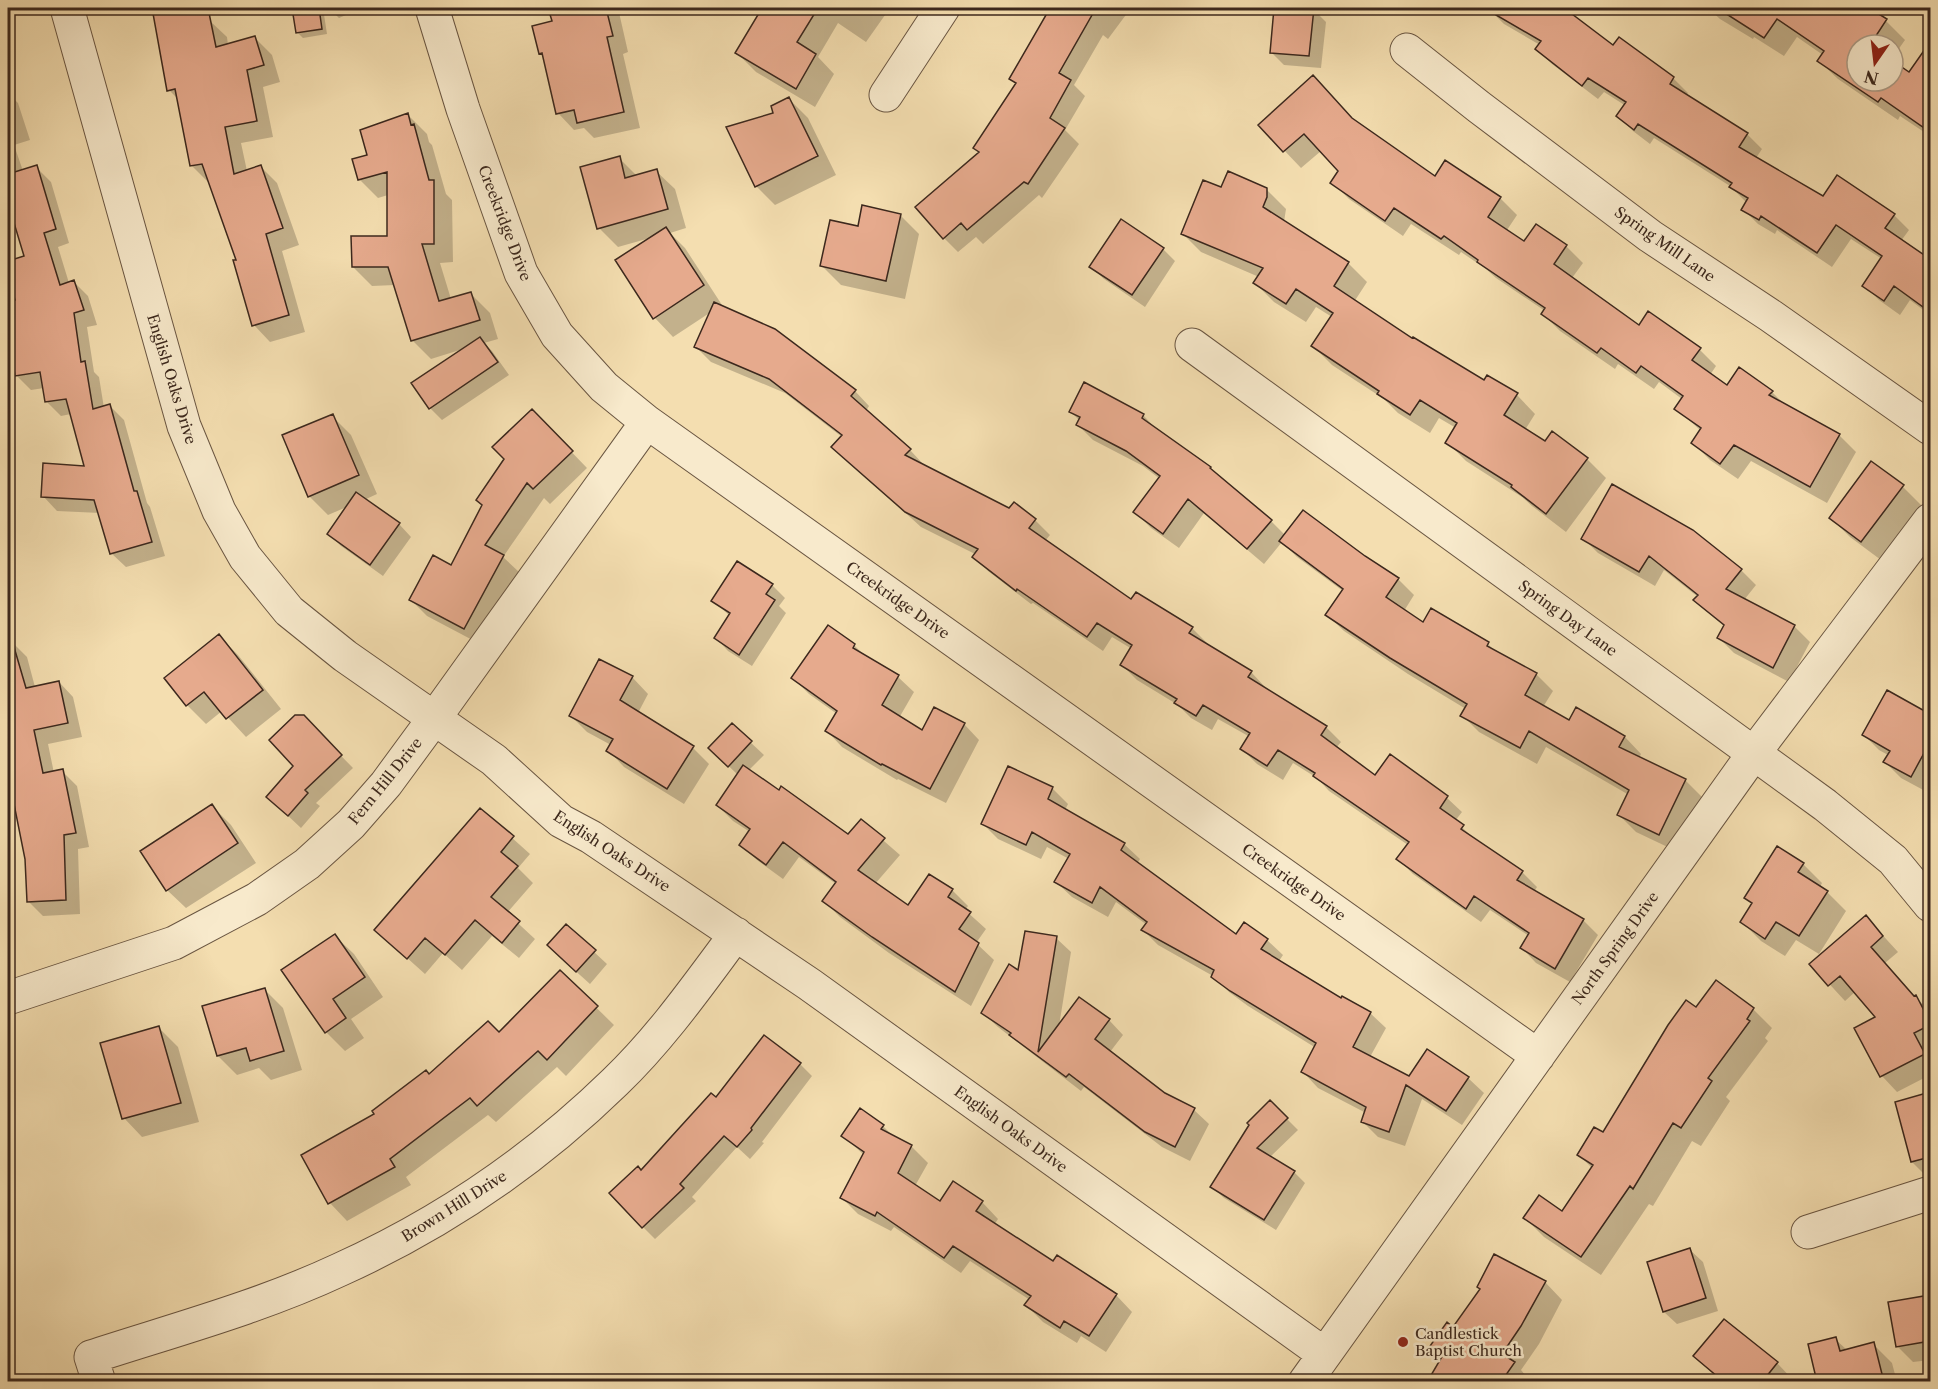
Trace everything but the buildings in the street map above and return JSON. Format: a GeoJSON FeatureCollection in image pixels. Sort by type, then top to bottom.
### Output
{"type":"FeatureCollection","features":[{"type":"Feature","properties":{"kind":"street","name":"English Oaks Drive"},"geometry":{"type":"LineString","coordinates":[[68,8],[184,426],[219,511],[245,557],[289,610],[345,656],[494,760],[561,820],[591,837],[819,991],[1324,1354]]}},
{"type":"Feature","properties":{"kind":"street","name":"Creekridge Drive"},"geometry":{"type":"LineString","coordinates":[[432,8],[463,109],[521,273],[557,335],[604,387],[647,422],[1538,1056]]}},
{"type":"Feature","properties":{"kind":"street"},"geometry":{"type":"LineString","coordinates":[[886,95],[943,8]]}},
{"type":"Feature","properties":{"kind":"street","name":"Spring Mill Lane"},"geometry":{"type":"LineString","coordinates":[[1407,50],[1650,236],[1771,316],[1930,428]]}},
{"type":"Feature","properties":{"kind":"street","name":"Spring Day Lane"},"geometry":{"type":"LineString","coordinates":[[1192,345],[1825,805],[1893,860],[1930,905]]}},
{"type":"Feature","properties":{"kind":"street","name":"Fern Hill Drive"},"geometry":{"type":"LineString","coordinates":[[8,998],[174,943],[257,899],[307,864],[351,824],[386,784],[647,422]]}},
{"type":"Feature","properties":{"kind":"street","name":"North Spring Drive"},"geometry":{"type":"LineString","coordinates":[[1305,1382],[1754,753],[1930,520]]}},
{"type":"Feature","properties":{"kind":"street","name":"Brown Hill Drive"},"geometry":{"type":"LineString","coordinates":[[95,1369],[338,1271],[408,1237],[473,1196],[534,1153],[616,1082],[665,1028],[736,934]]}},
{"type":"Feature","properties":{"kind":"street"},"geometry":{"type":"LineString","coordinates":[[1808,1232],[1930,1192]]}},
{"type":"Feature","properties":{"kind":"place","name":"Candlestick Baptist Church"},"geometry":{"type":"Point","coordinates":[1403,1342]}}]}
